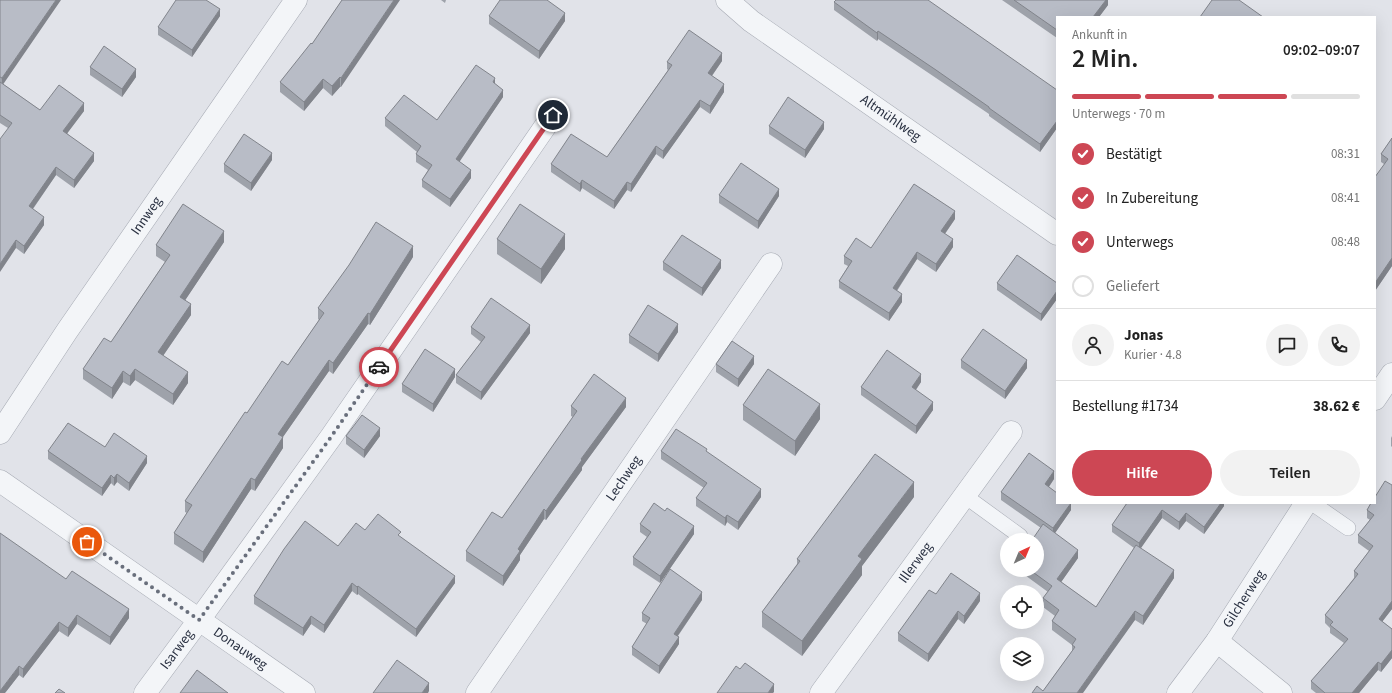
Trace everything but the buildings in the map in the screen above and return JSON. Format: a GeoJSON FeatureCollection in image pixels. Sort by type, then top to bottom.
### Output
{"type":"FeatureCollection","features":[{"type":"Feature","properties":{"kind":"street","name":"Innweg"},"geometry":{"type":"LineString","coordinates":[[0,433],[67,331],[296,0]]}},
{"type":"Feature","properties":{"kind":"street","name":"Altmühlweg"},"geometry":{"type":"LineString","coordinates":[[727,0],[751,21],[1056,233]]}},
{"type":"Feature","properties":{"kind":"street","name":"Isarweg"},"geometry":{"type":"LineString","coordinates":[[145,693],[331,437],[553,115]]}},
{"type":"Feature","properties":{"kind":"street","name":"Lechweg"},"geometry":{"type":"LineString","coordinates":[[477,693],[771,264]]}},
{"type":"Feature","properties":{"kind":"street"},"geometry":{"type":"LineString","coordinates":[[1376,398],[1392,374]]}},
{"type":"Feature","properties":{"kind":"street","name":"Illerweg"},"geometry":{"type":"LineString","coordinates":[[821,693],[1011,432]]}},
{"type":"Feature","properties":{"kind":"street","name":"Donauweg"},"geometry":{"type":"LineString","coordinates":[[0,481],[304,693]]}},
{"type":"Feature","properties":{"kind":"street","name":"Gilcherweg"},"geometry":{"type":"LineString","coordinates":[[1178,693],[1217,641],[1305,504]]}},
{"type":"Feature","properties":{"kind":"street"},"geometry":{"type":"LineString","coordinates":[[1217,641],[1281,693]]}},
{"type":"Feature","properties":{"kind":"lane"},"geometry":{"type":"LineString","coordinates":[[965,496],[1016,533]]}},
{"type":"Feature","properties":{"kind":"lane"},"geometry":{"type":"LineString","coordinates":[[1313,504],[1348,528]]}},
{"type":"Feature","properties":{"kind":"way so far"},"geometry":{"type":"LineString","coordinates":[[87,542],[199,620],[331,437],[379,367]]}},
{"type":"Feature","properties":{"kind":"route"},"geometry":{"type":"LineString","coordinates":[[379,367],[553,115]]}}]}
